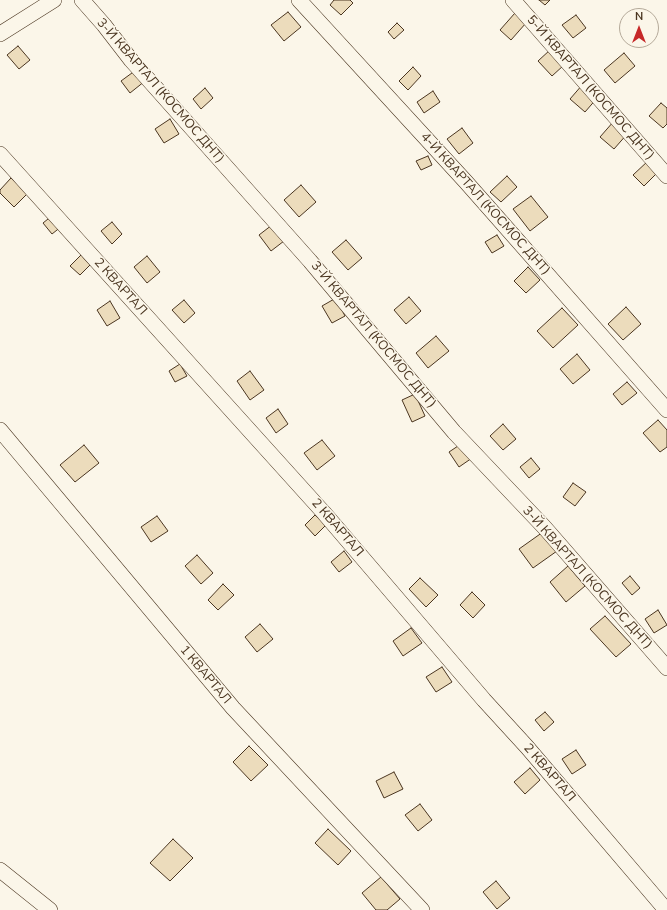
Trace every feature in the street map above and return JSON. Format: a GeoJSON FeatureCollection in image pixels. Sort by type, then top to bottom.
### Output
{"type":"FeatureCollection","features":[{"type":"Feature","properties":{"kind":"street"},"geometry":{"type":"LineString","coordinates":[[0,34],[54,0]]}},
{"type":"Feature","properties":{"kind":"street","name":"3-Й КВАРТАЛ (КОСМОС ДНТ)"},"geometry":{"type":"LineString","coordinates":[[82,0],[136,66],[310,261],[454,432],[545,528],[667,668]]}},
{"type":"Feature","properties":{"kind":"street","name":"4-Й КВАРТАЛ (КОСМОС ДНТ)"},"geometry":{"type":"LineString","coordinates":[[299,0],[466,182],[667,410]]}},
{"type":"Feature","properties":{"kind":"street","name":"5-Й КВАРТАЛ (КОСМОС ДНТ)"},"geometry":{"type":"LineString","coordinates":[[514,0],[667,176]]}},
{"type":"Feature","properties":{"kind":"street","name":"2 КВАРТАЛ"},"geometry":{"type":"LineString","coordinates":[[0,154],[324,513],[666,910]]}},
{"type":"Feature","properties":{"kind":"street","name":"1 КВАРТАЛ"},"geometry":{"type":"LineString","coordinates":[[0,430],[233,708],[422,910]]}},
{"type":"Feature","properties":{"kind":"street"},"geometry":{"type":"LineString","coordinates":[[0,870],[50,910]]}},
{"type":"Feature","properties":{"kind":"building"},"geometry":{"type":"Polygon","coordinates":[[[334,0],[350,0],[353,3],[341,15],[330,5],[334,0]]]}},
{"type":"Feature","properties":{"kind":"building"},"geometry":{"type":"Polygon","coordinates":[[[539,0],[550,0],[545,5],[539,0]]]}},
{"type":"Feature","properties":{"kind":"building"},"geometry":{"type":"Polygon","coordinates":[[[288,12],[301,27],[284,41],[271,25],[288,12]]]}},
{"type":"Feature","properties":{"kind":"building"},"geometry":{"type":"Polygon","coordinates":[[[515,13],[526,23],[511,40],[500,30],[515,13]]]}},
{"type":"Feature","properties":{"kind":"building"},"geometry":{"type":"Polygon","coordinates":[[[576,15],[586,28],[573,38],[562,25],[576,15]]]}},
{"type":"Feature","properties":{"kind":"building"},"geometry":{"type":"Polygon","coordinates":[[[397,23],[404,30],[394,39],[388,32],[397,23]]]}},
{"type":"Feature","properties":{"kind":"building"},"geometry":{"type":"Polygon","coordinates":[[[18,46],[30,60],[19,69],[7,55],[18,46]]]}},
{"type":"Feature","properties":{"kind":"building"},"geometry":{"type":"Polygon","coordinates":[[[550,50],[564,65],[552,76],[538,61],[550,50]]]}},
{"type":"Feature","properties":{"kind":"building"},"geometry":{"type":"Polygon","coordinates":[[[624,53],[635,66],[615,83],[604,70],[624,53]]]}},
{"type":"Feature","properties":{"kind":"building"},"geometry":{"type":"Polygon","coordinates":[[[413,67],[421,76],[408,90],[399,81],[413,67]]]}},
{"type":"Feature","properties":{"kind":"building"},"geometry":{"type":"Polygon","coordinates":[[[136,70],[145,81],[130,93],[121,81],[136,70]]]}},
{"type":"Feature","properties":{"kind":"building"},"geometry":{"type":"Polygon","coordinates":[[[583,84],[598,97],[585,112],[570,99],[583,84]]]}},
{"type":"Feature","properties":{"kind":"building"},"geometry":{"type":"Polygon","coordinates":[[[205,88],[213,98],[201,109],[193,99],[205,88]]]}},
{"type":"Feature","properties":{"kind":"building"},"geometry":{"type":"Polygon","coordinates":[[[433,91],[440,102],[424,113],[417,102],[433,91]]]}},
{"type":"Feature","properties":{"kind":"building"},"geometry":{"type":"Polygon","coordinates":[[[661,103],[667,108],[667,124],[663,128],[649,116],[661,103]]]}},
{"type":"Feature","properties":{"kind":"building"},"geometry":{"type":"Polygon","coordinates":[[[170,119],[179,134],[164,143],[155,129],[170,119]]]}},
{"type":"Feature","properties":{"kind":"building"},"geometry":{"type":"Polygon","coordinates":[[[614,121],[628,133],[614,149],[600,137],[614,121]]]}},
{"type":"Feature","properties":{"kind":"building"},"geometry":{"type":"Polygon","coordinates":[[[462,128],[473,143],[459,154],[447,139],[462,128]]]}},
{"type":"Feature","properties":{"kind":"building"},"geometry":{"type":"Polygon","coordinates":[[[428,156],[432,165],[421,170],[416,161],[428,156]]]}},
{"type":"Feature","properties":{"kind":"building"},"geometry":{"type":"Polygon","coordinates":[[[648,161],[658,172],[644,186],[633,175],[648,161]]]}},
{"type":"Feature","properties":{"kind":"building"},"geometry":{"type":"Polygon","coordinates":[[[507,176],[517,187],[501,202],[490,192],[507,176]]]}},
{"type":"Feature","properties":{"kind":"building"},"geometry":{"type":"Polygon","coordinates":[[[11,178],[27,194],[14,207],[0,193],[0,190],[11,178]]]}},
{"type":"Feature","properties":{"kind":"building"},"geometry":{"type":"Polygon","coordinates":[[[301,185],[316,202],[299,217],[284,200],[301,185]]]}},
{"type":"Feature","properties":{"kind":"building"},"geometry":{"type":"Polygon","coordinates":[[[531,196],[548,217],[530,231],[513,209],[531,196]]]}},
{"type":"Feature","properties":{"kind":"building"},"geometry":{"type":"Polygon","coordinates":[[[53,215],[62,226],[52,234],[43,223],[53,215]]]}},
{"type":"Feature","properties":{"kind":"building"},"geometry":{"type":"Polygon","coordinates":[[[112,222],[122,234],[112,244],[101,231],[112,222]]]}},
{"type":"Feature","properties":{"kind":"building"},"geometry":{"type":"Polygon","coordinates":[[[272,225],[284,241],[271,251],[259,235],[272,225]]]}},
{"type":"Feature","properties":{"kind":"building"},"geometry":{"type":"Polygon","coordinates":[[[497,235],[504,246],[492,253],[485,242],[497,235]]]}},
{"type":"Feature","properties":{"kind":"building"},"geometry":{"type":"Polygon","coordinates":[[[346,240],[362,258],[348,270],[332,252],[346,240]]]}},
{"type":"Feature","properties":{"kind":"building"},"geometry":{"type":"Polygon","coordinates":[[[81,255],[90,265],[80,275],[70,266],[81,255]]]}},
{"type":"Feature","properties":{"kind":"building"},"geometry":{"type":"Polygon","coordinates":[[[147,256],[160,272],[147,283],[134,267],[147,256]]]}},
{"type":"Feature","properties":{"kind":"building"},"geometry":{"type":"Polygon","coordinates":[[[528,267],[540,280],[526,293],[514,281],[528,267]]]}},
{"type":"Feature","properties":{"kind":"building"},"geometry":{"type":"Polygon","coordinates":[[[409,297],[421,311],[406,324],[394,310],[409,297]]]}},
{"type":"Feature","properties":{"kind":"building"},"geometry":{"type":"Polygon","coordinates":[[[336,298],[345,316],[332,323],[322,306],[336,298]]]}},
{"type":"Feature","properties":{"kind":"building"},"geometry":{"type":"Polygon","coordinates":[[[184,300],[195,313],[184,323],[172,310],[184,300]]]}},
{"type":"Feature","properties":{"kind":"building"},"geometry":{"type":"Polygon","coordinates":[[[110,301],[120,318],[107,326],[97,310],[110,301]]]}},
{"type":"Feature","properties":{"kind":"building"},"geometry":{"type":"Polygon","coordinates":[[[626,307],[641,324],[623,340],[608,324],[626,307]]]}},
{"type":"Feature","properties":{"kind":"building"},"geometry":{"type":"Polygon","coordinates":[[[562,308],[578,325],[553,348],[537,331],[562,308]]]}},
{"type":"Feature","properties":{"kind":"building"},"geometry":{"type":"Polygon","coordinates":[[[436,336],[449,351],[428,368],[416,353],[436,336]]]}},
{"type":"Feature","properties":{"kind":"building"},"geometry":{"type":"Polygon","coordinates":[[[577,354],[590,370],[573,384],[560,369],[577,354]]]}},
{"type":"Feature","properties":{"kind":"building"},"geometry":{"type":"Polygon","coordinates":[[[180,364],[187,376],[175,382],[169,371],[180,364]]]}},
{"type":"Feature","properties":{"kind":"building"},"geometry":{"type":"Polygon","coordinates":[[[250,371],[264,390],[250,400],[237,381],[250,371]]]}},
{"type":"Feature","properties":{"kind":"building"},"geometry":{"type":"Polygon","coordinates":[[[627,382],[637,393],[622,405],[613,394],[627,382]]]}},
{"type":"Feature","properties":{"kind":"building"},"geometry":{"type":"Polygon","coordinates":[[[415,394],[425,416],[412,422],[402,400],[415,394]]]}},
{"type":"Feature","properties":{"kind":"building"},"geometry":{"type":"Polygon","coordinates":[[[278,409],[288,424],[276,433],[266,418],[278,409]]]}},
{"type":"Feature","properties":{"kind":"building"},"geometry":{"type":"Polygon","coordinates":[[[658,420],[667,430],[667,447],[660,452],[643,433],[658,420]]]}},
{"type":"Feature","properties":{"kind":"building"},"geometry":{"type":"Polygon","coordinates":[[[503,424],[516,439],[503,450],[490,436],[503,424]]]}},
{"type":"Feature","properties":{"kind":"building"},"geometry":{"type":"Polygon","coordinates":[[[322,440],[335,456],[317,470],[304,453],[322,440]]]}},
{"type":"Feature","properties":{"kind":"building"},"geometry":{"type":"Polygon","coordinates":[[[461,444],[472,458],[459,467],[449,452],[461,444]]]}},
{"type":"Feature","properties":{"kind":"building"},"geometry":{"type":"Polygon","coordinates":[[[84,445],[99,463],[75,482],[60,465],[84,445]]]}},
{"type":"Feature","properties":{"kind":"building"},"geometry":{"type":"Polygon","coordinates":[[[531,458],[540,469],[529,478],[520,467],[531,458]]]}},
{"type":"Feature","properties":{"kind":"building"},"geometry":{"type":"Polygon","coordinates":[[[573,483],[586,492],[575,506],[563,497],[573,483]]]}},
{"type":"Feature","properties":{"kind":"building"},"geometry":{"type":"Polygon","coordinates":[[[315,515],[326,525],[315,536],[305,525],[315,515]]]}},
{"type":"Feature","properties":{"kind":"building"},"geometry":{"type":"Polygon","coordinates":[[[157,516],[168,531],[151,542],[141,527],[157,516]]]}},
{"type":"Feature","properties":{"kind":"building"},"geometry":{"type":"Polygon","coordinates":[[[543,532],[557,551],[533,568],[519,549],[543,532]]]}},
{"type":"Feature","properties":{"kind":"building"},"geometry":{"type":"Polygon","coordinates":[[[344,551],[352,562],[339,572],[331,562],[344,551]]]}},
{"type":"Feature","properties":{"kind":"building"},"geometry":{"type":"Polygon","coordinates":[[[197,555],[213,573],[201,584],[185,566],[197,555]]]}},
{"type":"Feature","properties":{"kind":"building"},"geometry":{"type":"Polygon","coordinates":[[[568,566],[585,586],[566,602],[550,582],[568,566]]]}},
{"type":"Feature","properties":{"kind":"building"},"geometry":{"type":"Polygon","coordinates":[[[630,576],[640,588],[632,595],[622,583],[630,576]]]}},
{"type":"Feature","properties":{"kind":"building"},"geometry":{"type":"Polygon","coordinates":[[[420,578],[438,595],[426,607],[409,589],[420,578]]]}},
{"type":"Feature","properties":{"kind":"building"},"geometry":{"type":"Polygon","coordinates":[[[223,584],[234,595],[218,610],[208,600],[223,584]]]}},
{"type":"Feature","properties":{"kind":"building"},"geometry":{"type":"Polygon","coordinates":[[[472,592],[485,605],[473,618],[460,605],[472,592]]]}},
{"type":"Feature","properties":{"kind":"building"},"geometry":{"type":"Polygon","coordinates":[[[658,610],[667,625],[654,633],[645,619],[658,610]]]}},
{"type":"Feature","properties":{"kind":"building"},"geometry":{"type":"Polygon","coordinates":[[[605,616],[631,644],[616,657],[590,629],[605,616]]]}},
{"type":"Feature","properties":{"kind":"building"},"geometry":{"type":"Polygon","coordinates":[[[260,624],[273,639],[257,652],[245,637],[260,624]]]}},
{"type":"Feature","properties":{"kind":"building"},"geometry":{"type":"Polygon","coordinates":[[[411,628],[422,643],[403,656],[393,641],[411,628]]]}},
{"type":"Feature","properties":{"kind":"building"},"geometry":{"type":"Polygon","coordinates":[[[442,667],[452,682],[436,692],[426,677],[442,667]]]}},
{"type":"Feature","properties":{"kind":"building"},"geometry":{"type":"Polygon","coordinates":[[[545,712],[554,722],[544,731],[535,720],[545,712]]]}},
{"type":"Feature","properties":{"kind":"building"},"geometry":{"type":"Polygon","coordinates":[[[249,746],[268,765],[251,781],[233,762],[249,746]]]}},
{"type":"Feature","properties":{"kind":"building"},"geometry":{"type":"Polygon","coordinates":[[[576,750],[586,765],[572,774],[562,759],[576,750]]]}},
{"type":"Feature","properties":{"kind":"building"},"geometry":{"type":"Polygon","coordinates":[[[530,768],[540,780],[525,794],[514,782],[530,768]]]}},
{"type":"Feature","properties":{"kind":"building"},"geometry":{"type":"Polygon","coordinates":[[[394,772],[403,789],[384,798],[376,781],[394,772]]]}},
{"type":"Feature","properties":{"kind":"building"},"geometry":{"type":"Polygon","coordinates":[[[420,804],[432,820],[418,831],[405,815],[420,804]]]}},
{"type":"Feature","properties":{"kind":"building"},"geometry":{"type":"Polygon","coordinates":[[[328,829],[351,851],[338,865],[315,843],[328,829]]]}},
{"type":"Feature","properties":{"kind":"building"},"geometry":{"type":"Polygon","coordinates":[[[173,839],[193,858],[170,881],[150,863],[173,839]]]}},
{"type":"Feature","properties":{"kind":"building"},"geometry":{"type":"Polygon","coordinates":[[[381,877],[400,899],[387,910],[376,910],[362,893],[381,877]]]}},
{"type":"Feature","properties":{"kind":"building"},"geometry":{"type":"Polygon","coordinates":[[[496,881],[510,898],[497,909],[483,892],[496,881]]]}}]}
